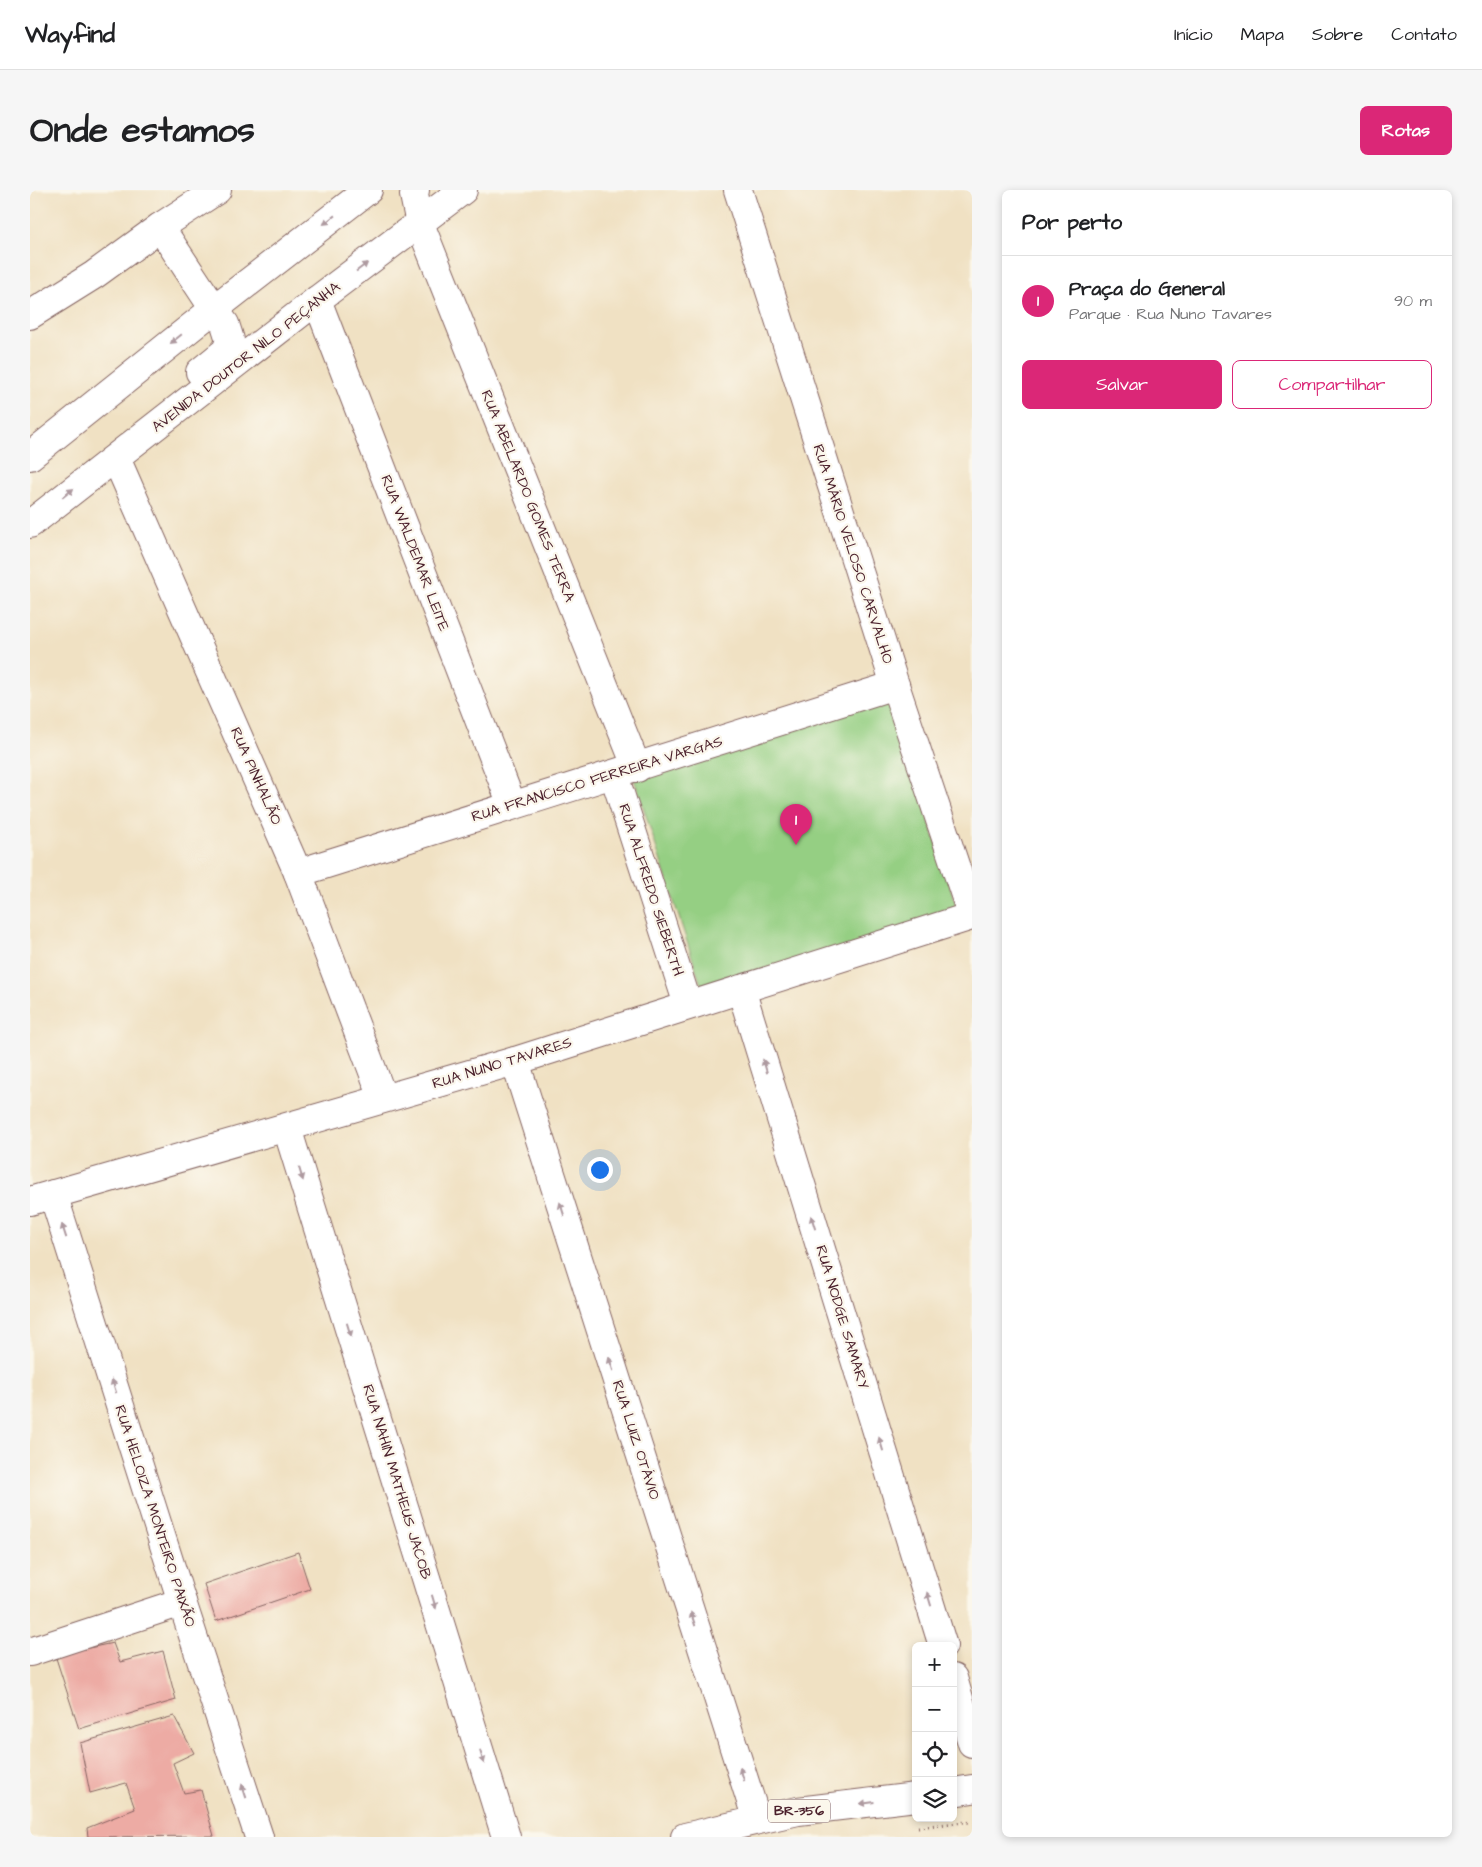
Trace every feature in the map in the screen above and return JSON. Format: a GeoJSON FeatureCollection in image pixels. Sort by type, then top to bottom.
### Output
{"type":"FeatureCollection","features":[{"type":"Feature","properties":{"kind":"street"},"geometry":{"type":"LineString","coordinates":[[30,456],[214,309],[368,190]]}},
{"type":"Feature","properties":{"kind":"street","name":"RUA ABELARDO GOMES TERRA"},"geometry":{"type":"LineString","coordinates":[[415,190],[414,195],[420,224],[626,772]]}},
{"type":"Feature","properties":{"kind":"street","name":"AVENIDA DOUTOR NILO PEÇANHA"},"geometry":{"type":"LineString","coordinates":[[30,524],[317,300],[463,190]]}},
{"type":"Feature","properties":{"kind":"street","name":"RUA MÁRIO VELOSO CARVALHO"},"geometry":{"type":"LineString","coordinates":[[738,190],[895,685],[972,916]]}},
{"type":"Feature","properties":{"kind":"street"},"geometry":{"type":"LineString","coordinates":[[30,315],[94,275],[202,194]]}},
{"type":"Feature","properties":{"kind":"street"},"geometry":{"type":"LineString","coordinates":[[116,458],[151,412],[226,350],[230,340],[225,324],[160,227]]}},
{"type":"Feature","properties":{"kind":"street","name":"RUA WALDEMAR LEITE"},"geometry":{"type":"LineString","coordinates":[[317,300],[512,805]]}},
{"type":"Feature","properties":{"kind":"street","name":"RUA PINHALÃO"},"geometry":{"type":"LineString","coordinates":[[116,458],[298,873],[383,1098]]}},
{"type":"Feature","properties":{"kind":"street","name":"RUA FRANCISCO FERREIRA VARGAS"},"geometry":{"type":"LineString","coordinates":[[298,873],[512,805],[626,772],[895,685]]}},
{"type":"Feature","properties":{"kind":"street","name":"RUA ALFREDO SIEBERTH"},"geometry":{"type":"LineString","coordinates":[[626,772],[688,1005]]}},
{"type":"Feature","properties":{"kind":"street","name":"RUA NUNO TAVARES"},"geometry":{"type":"LineString","coordinates":[[41,1197],[287,1128],[383,1098],[515,1061],[972,916]]}},
{"type":"Feature","properties":{"kind":"street","name":"RUA NODGE SAMARY"},"geometry":{"type":"LineString","coordinates":[[741,989],[942,1642]]}},
{"type":"Feature","properties":{"kind":"street","name":"RUA LUIZ OTÁVIO"},"geometry":{"type":"LineString","coordinates":[[515,1061],[757,1820]]}},
{"type":"Feature","properties":{"kind":"street","name":"RUA NAHIN MATHEUS JACOB"},"geometry":{"type":"LineString","coordinates":[[287,1128],[506,1837]]}},
{"type":"Feature","properties":{"kind":"street","name":"RUA HELOIZA MONTEIRO PAIXÃO"},"geometry":{"type":"LineString","coordinates":[[41,1197],[182,1602],[259,1837]]}},
{"type":"Feature","properties":{"kind":"street"},"geometry":{"type":"LineString","coordinates":[[30,1652],[182,1602]]}},
{"type":"Feature","properties":{"kind":"street"},"geometry":{"type":"LineString","coordinates":[[956,1687],[972,1742]]}},
{"type":"Feature","properties":{"kind":"street"},"geometry":{"type":"LineString","coordinates":[[957,1791],[972,1789]]}},
{"type":"Feature","properties":{"kind":"street","name":"BR-356"},"geometry":{"type":"LineString","coordinates":[[684,1837],[798,1811],[912,1797]]}},
{"type":"Feature","properties":{"kind":"green space"},"geometry":{"type":"Polygon","coordinates":[[[889,696],[958,911],[704,994],[634,779],[889,696]]]}},
{"type":"Feature","properties":{"kind":"building"},"geometry":{"type":"Polygon","coordinates":[[[298,1552],[310,1589],[216,1621],[204,1584],[298,1552]]]}},
{"type":"Feature","properties":{"kind":"building"},"geometry":{"type":"Polygon","coordinates":[[[113,1643],[120,1662],[163,1651],[176,1700],[79,1729],[55,1655],[113,1643]]]}},
{"type":"Feature","properties":{"kind":"building"},"geometry":{"type":"Polygon","coordinates":[[[174,1716],[194,1753],[173,1763],[184,1793],[201,1790],[214,1836],[88,1837],[87,1828],[135,1809],[126,1783],[90,1793],[80,1743],[174,1716]]]}},
{"type":"Feature","properties":{"kind":"place","name":"Praça do General"},"geometry":{"type":"Point","coordinates":[796,845]}}]}
